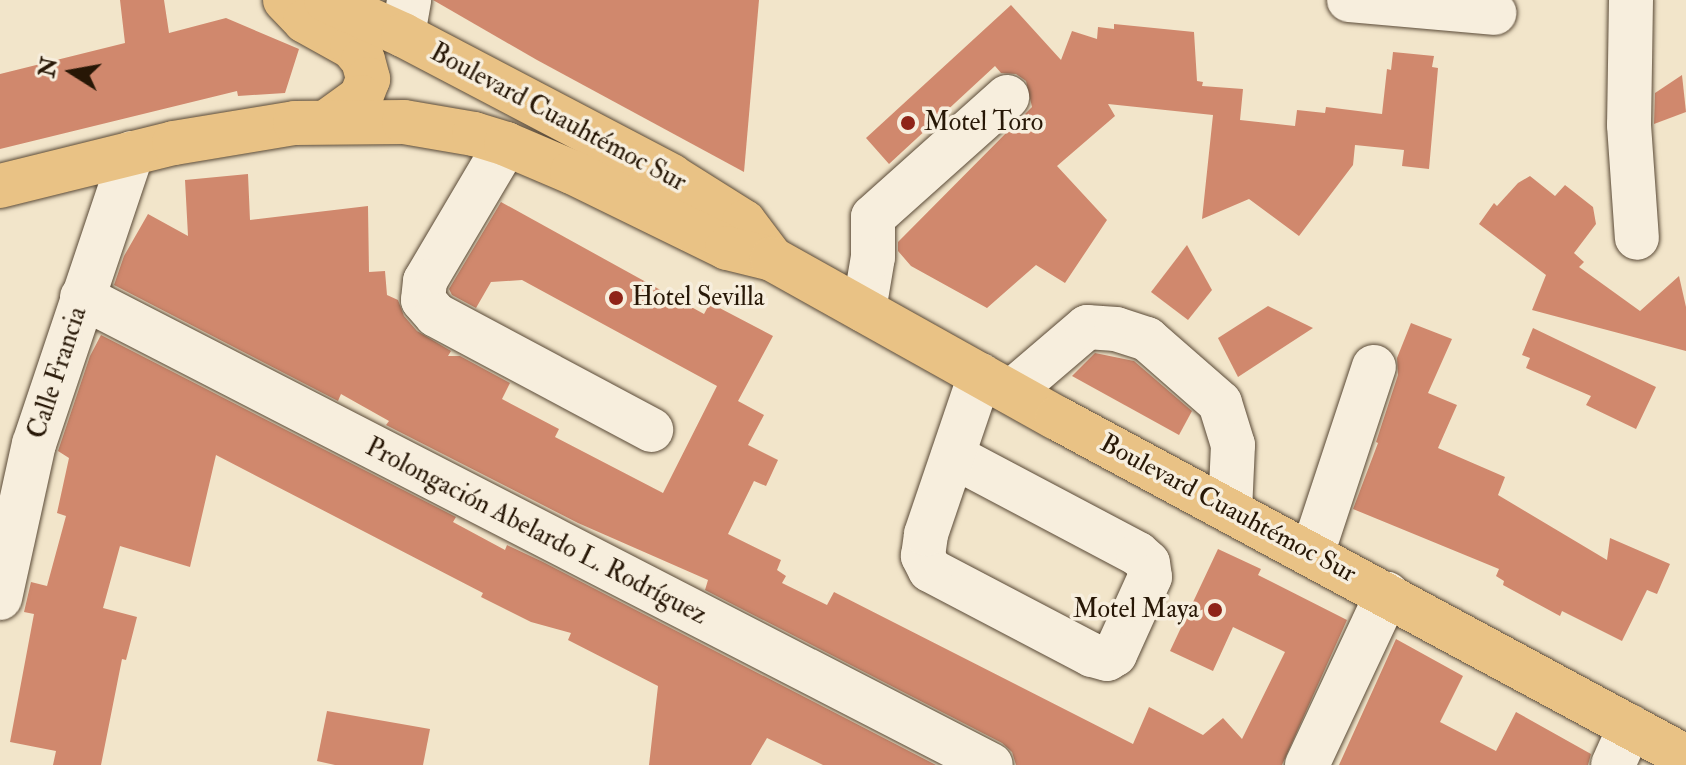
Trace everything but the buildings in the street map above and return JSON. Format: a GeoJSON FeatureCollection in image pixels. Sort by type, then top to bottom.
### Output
{"type":"FeatureCollection","features":[{"type":"Feature","properties":{"kind":"main road"},"geometry":{"type":"LineString","coordinates":[[285,0],[305,21],[352,47],[363,60],[368,79],[361,97],[328,121]]}},
{"type":"Feature","properties":{"kind":"main road","name":"Boulevard Cuauhtémoc Sur"},"geometry":{"type":"LineString","coordinates":[[326,0],[406,18],[744,222],[772,259]]}},
{"type":"Feature","properties":{"kind":"main road","name":"Boulevard Cuauhtémoc Sur"},"geometry":{"type":"LineString","coordinates":[[0,186],[239,129],[328,121],[404,122],[474,134],[506,144],[572,172],[727,248],[772,259],[996,384],[1387,594],[1622,746],[1686,757]]}},
{"type":"Feature","properties":{"kind":"street"},"geometry":{"type":"LineString","coordinates":[[1349,0],[1494,13]]}},
{"type":"Feature","properties":{"kind":"street"},"geometry":{"type":"LineString","coordinates":[[1631,0],[1629,125],[1637,238]]}},
{"type":"Feature","properties":{"kind":"street"},"geometry":{"type":"LineString","coordinates":[[864,310],[873,257],[873,217],[1007,97]]}},
{"type":"Feature","properties":{"kind":"street"},"geometry":{"type":"LineString","coordinates":[[506,144],[425,281],[423,300],[436,315],[651,430]]}},
{"type":"Feature","properties":{"kind":"street","name":"Calle Francia"},"geometry":{"type":"LineString","coordinates":[[0,598],[34,444],[132,153]]}},
{"type":"Feature","properties":{"kind":"street","name":"Prolongación Abelardo L. Rodríguez"},"geometry":{"type":"LineString","coordinates":[[82,297],[991,765]]}},
{"type":"Feature","properties":{"kind":"street"},"geometry":{"type":"LineString","coordinates":[[953,456],[1138,554],[1148,563],[1150,577],[1115,654],[1107,659],[1092,655],[930,570],[923,556],[926,534],[953,456],[996,384],[1087,327],[1116,329],[1147,339],[1220,403],[1233,445],[1230,510]]}},
{"type":"Feature","properties":{"kind":"street"},"geometry":{"type":"LineString","coordinates":[[1312,554],[1374,367]]}},
{"type":"Feature","properties":{"kind":"street"},"geometry":{"type":"LineString","coordinates":[[1307,765],[1387,594]]}},
{"type":"Feature","properties":{"kind":"place","name":"Motel Toro"},"geometry":{"type":"Point","coordinates":[908,123]}},
{"type":"Feature","properties":{"kind":"place","name":"Hotel Sevilla"},"geometry":{"type":"Point","coordinates":[616,298]}},
{"type":"Feature","properties":{"kind":"place","name":"Motel Maya"},"geometry":{"type":"Point","coordinates":[1215,610]}}]}
